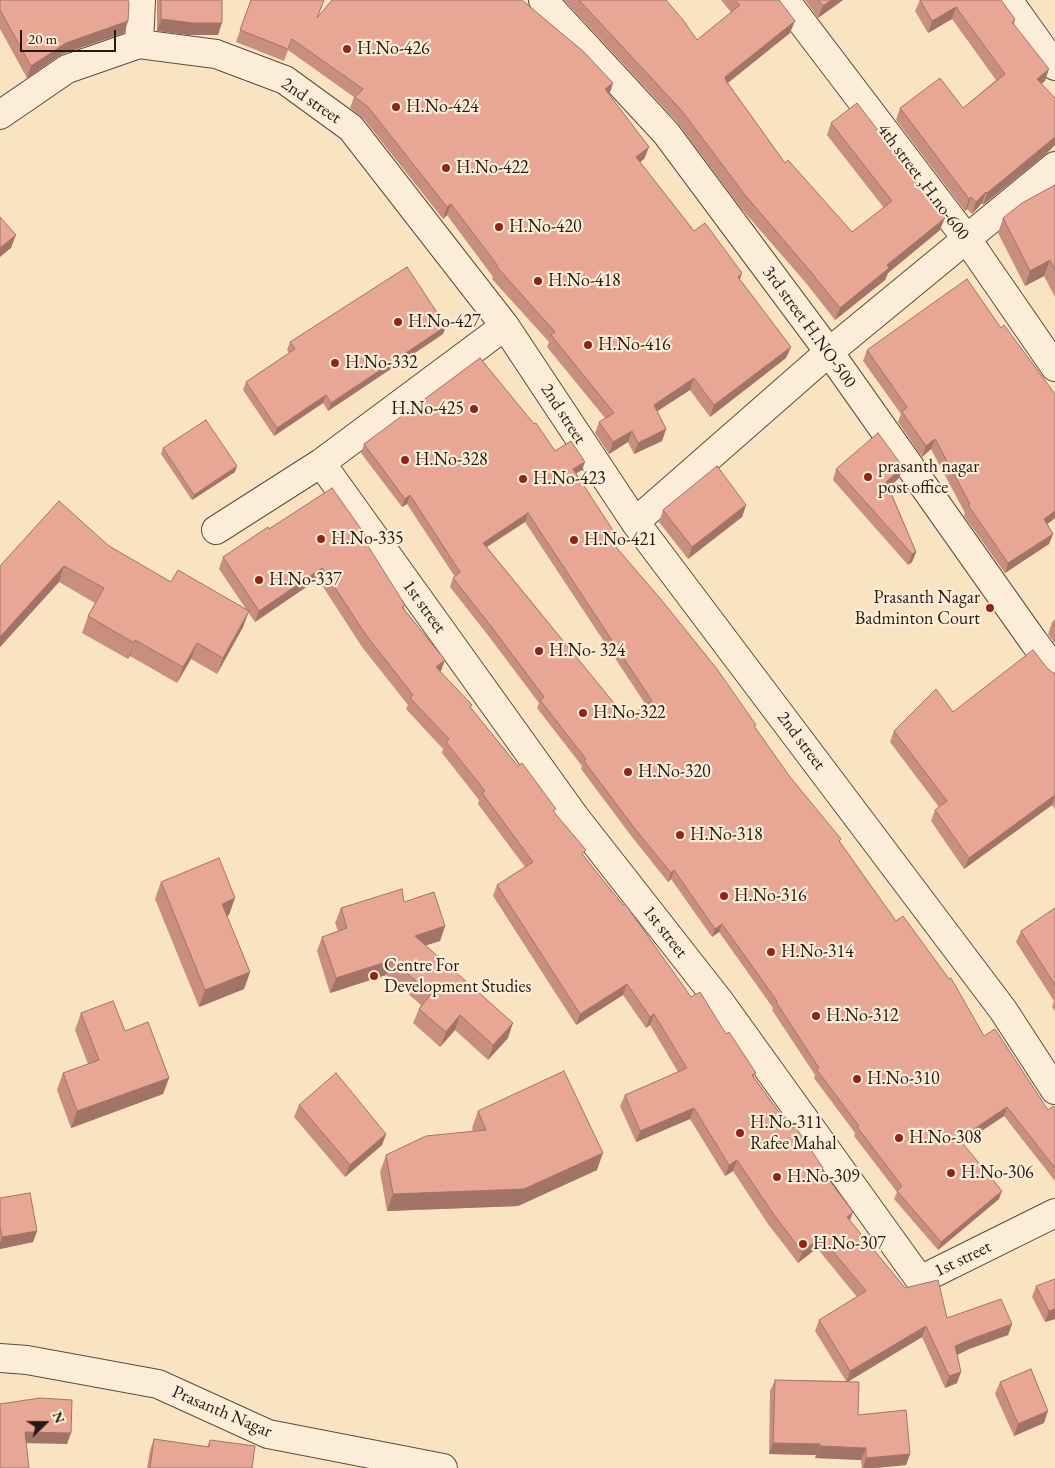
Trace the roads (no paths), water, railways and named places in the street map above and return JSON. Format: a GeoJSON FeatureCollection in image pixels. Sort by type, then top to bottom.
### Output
{"type":"FeatureCollection","features":[{"type":"Feature","properties":{"kind":"street"},"geometry":{"type":"LineString","coordinates":[[139,44],[141,0]]}},
{"type":"Feature","properties":{"kind":"street","name":"3rd street H.NO-500"},"geometry":{"type":"LineString","coordinates":[[544,0],[666,134],[829,352],[1055,670]]}},
{"type":"Feature","properties":{"kind":"street","name":"4th street ,H.no-600"},"geometry":{"type":"LineString","coordinates":[[785,0],[966,238],[1055,367]]}},
{"type":"Feature","properties":{"kind":"street"},"geometry":{"type":"LineString","coordinates":[[1008,0],[1052,53]]}},
{"type":"Feature","properties":{"kind":"street","name":"2nd street"},"geometry":{"type":"LineString","coordinates":[[0,115],[67,69],[139,44],[216,54],[285,80],[351,128],[505,326],[635,522],[1003,1010],[1055,1090]]}},
{"type":"Feature","properties":{"kind":"street"},"geometry":{"type":"LineString","coordinates":[[635,522],[829,352],[1055,166]]}},
{"type":"Feature","properties":{"kind":"street"},"geometry":{"type":"LineString","coordinates":[[216,530],[321,463],[505,326]]}},
{"type":"Feature","properties":{"kind":"street","name":"1st street"},"geometry":{"type":"LineString","coordinates":[[321,463],[575,818],[720,1002],[920,1280],[1055,1214]]}},
{"type":"Feature","properties":{"kind":"street","name":"Prasanth Nagar"},"geometry":{"type":"LineString","coordinates":[[0,1358],[27,1360],[158,1384],[268,1434],[443,1468]]}},
{"type":"Feature","properties":{"kind":"place","name":"H.No-426"},"geometry":{"type":"Point","coordinates":[347,49]}},
{"type":"Feature","properties":{"kind":"place","name":"H.No-424"},"geometry":{"type":"Point","coordinates":[396,107]}},
{"type":"Feature","properties":{"kind":"place","name":"H.No-422"},"geometry":{"type":"Point","coordinates":[446,168]}},
{"type":"Feature","properties":{"kind":"place","name":"H.No-420"},"geometry":{"type":"Point","coordinates":[499,227]}},
{"type":"Feature","properties":{"kind":"place","name":"H.No-418"},"geometry":{"type":"Point","coordinates":[538,281]}},
{"type":"Feature","properties":{"kind":"place","name":"H.No-427"},"geometry":{"type":"Point","coordinates":[398,322]}},
{"type":"Feature","properties":{"kind":"place","name":"H.No-416"},"geometry":{"type":"Point","coordinates":[588,345]}},
{"type":"Feature","properties":{"kind":"place","name":"H.No-332"},"geometry":{"type":"Point","coordinates":[335,363]}},
{"type":"Feature","properties":{"kind":"place","name":"H.No-425"},"geometry":{"type":"Point","coordinates":[474,409]}},
{"type":"Feature","properties":{"kind":"place","name":"H.No-328"},"geometry":{"type":"Point","coordinates":[405,460]}},
{"type":"Feature","properties":{"kind":"place","name":"prasanth nagar post office"},"geometry":{"type":"Point","coordinates":[868,477]}},
{"type":"Feature","properties":{"kind":"place","name":"H.No-423"},"geometry":{"type":"Point","coordinates":[523,479]}},
{"type":"Feature","properties":{"kind":"place","name":"H.No-335"},"geometry":{"type":"Point","coordinates":[321,539]}},
{"type":"Feature","properties":{"kind":"place","name":"H.No-421"},"geometry":{"type":"Point","coordinates":[574,540]}},
{"type":"Feature","properties":{"kind":"place","name":"H.No-337"},"geometry":{"type":"Point","coordinates":[259,580]}},
{"type":"Feature","properties":{"kind":"place","name":"Prasanth Nagar Badminton Court"},"geometry":{"type":"Point","coordinates":[990,608]}},
{"type":"Feature","properties":{"kind":"place","name":"H.No- 324"},"geometry":{"type":"Point","coordinates":[539,651]}},
{"type":"Feature","properties":{"kind":"place","name":"H.No-322"},"geometry":{"type":"Point","coordinates":[583,713]}},
{"type":"Feature","properties":{"kind":"place","name":"H.No-320"},"geometry":{"type":"Point","coordinates":[628,772]}},
{"type":"Feature","properties":{"kind":"place","name":"H.No-318"},"geometry":{"type":"Point","coordinates":[680,835]}},
{"type":"Feature","properties":{"kind":"place","name":"H.No-316"},"geometry":{"type":"Point","coordinates":[724,896]}},
{"type":"Feature","properties":{"kind":"place","name":"H.No-314"},"geometry":{"type":"Point","coordinates":[771,952]}},
{"type":"Feature","properties":{"kind":"place","name":"Centre For Development Studies"},"geometry":{"type":"Point","coordinates":[374,976]}},
{"type":"Feature","properties":{"kind":"place","name":"H.No-312"},"geometry":{"type":"Point","coordinates":[816,1016]}},
{"type":"Feature","properties":{"kind":"place","name":"H.No-310"},"geometry":{"type":"Point","coordinates":[857,1079]}},
{"type":"Feature","properties":{"kind":"place","name":"H.No-311 Rafee Mahal"},"geometry":{"type":"Point","coordinates":[740,1133]}},
{"type":"Feature","properties":{"kind":"place","name":"H.No-308"},"geometry":{"type":"Point","coordinates":[899,1138]}},
{"type":"Feature","properties":{"kind":"place","name":"H.No-306"},"geometry":{"type":"Point","coordinates":[951,1173]}},
{"type":"Feature","properties":{"kind":"place","name":"H.No-309"},"geometry":{"type":"Point","coordinates":[777,1177]}},
{"type":"Feature","properties":{"kind":"place","name":"H.No-307"},"geometry":{"type":"Point","coordinates":[803,1244]}}]}
